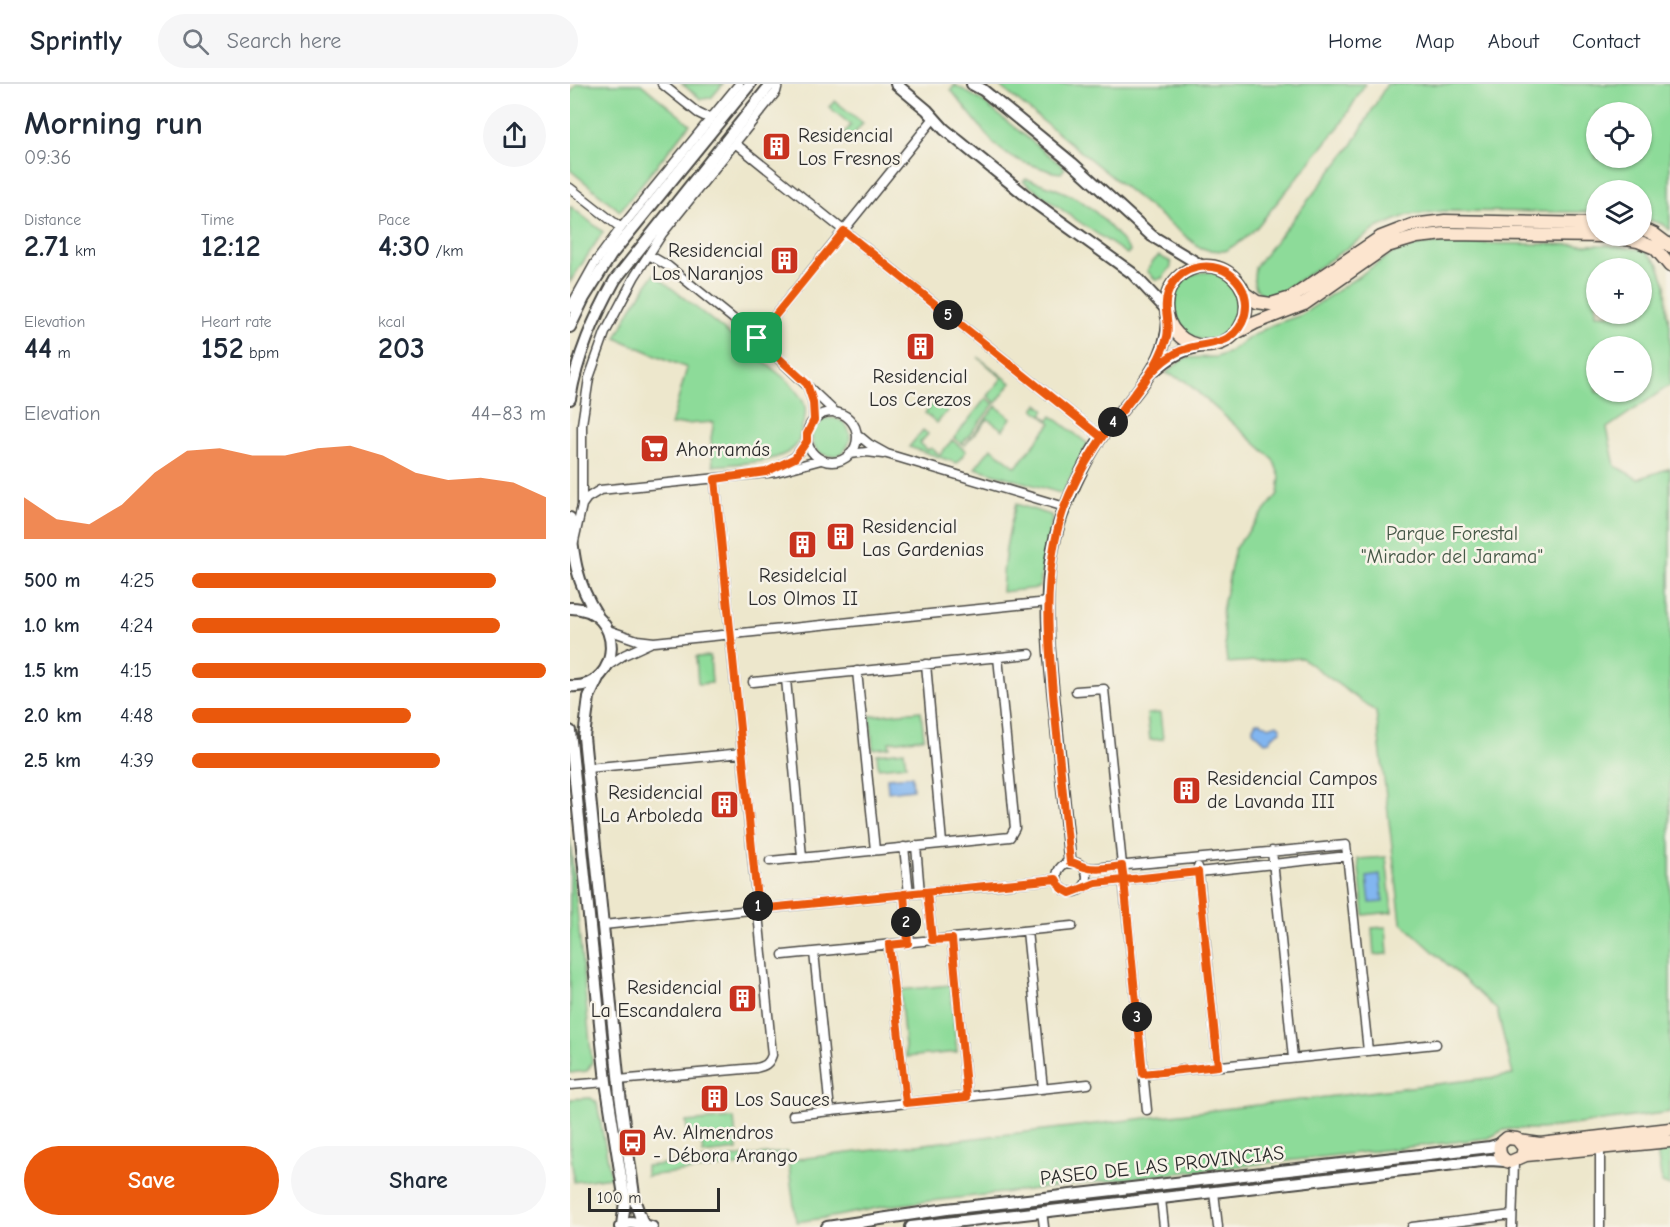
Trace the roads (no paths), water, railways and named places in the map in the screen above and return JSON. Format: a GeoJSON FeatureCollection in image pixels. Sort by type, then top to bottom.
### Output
{"type":"FeatureCollection","features":[{"type":"Feature","properties":{"kind":"main road"},"geometry":{"type":"LineString","coordinates":[[1244,293],[1257,302],[1271,304],[1291,298],[1381,237],[1412,225],[1445,221],[1586,224]]}},
{"type":"Feature","properties":{"kind":"main road"},"geometry":{"type":"LineString","coordinates":[[1652,233],[1670,246]]}},
{"type":"Feature","properties":{"kind":"main road"},"geometry":{"type":"LineString","coordinates":[[1234,334],[1245,315],[1246,303],[1244,293],[1235,278],[1226,270],[1202,266],[1190,269],[1175,280],[1167,297],[1167,315],[1181,337],[1191,343],[1214,345],[1255,323],[1304,303],[1388,246],[1417,237],[1445,234],[1609,236],[1638,241],[1655,248],[1668,263]]}},
{"type":"Feature","properties":{"kind":"main road"},"geometry":{"type":"LineString","coordinates":[[1520,1140],[1524,1148],[1514,1160],[1499,1154],[1500,1144],[1511,1137],[1540,1144],[1670,1129]]}},
{"type":"Feature","properties":{"kind":"main road","name":"PASEO DE LAS PROVINCIAS"},"geometry":{"type":"LineString","coordinates":[[1514,1160],[1670,1141]]}},
{"type":"Feature","properties":{"kind":"street"},"geometry":{"type":"LineString","coordinates":[[662,84],[704,116],[712,117]]}},
{"type":"Feature","properties":{"kind":"street"},"geometry":{"type":"LineString","coordinates":[[570,327],[572,312],[596,262],[621,228],[739,84]]}},
{"type":"Feature","properties":{"kind":"street"},"geometry":{"type":"LineString","coordinates":[[572,312],[611,255],[750,84]]}},
{"type":"Feature","properties":{"kind":"street"},"geometry":{"type":"LineString","coordinates":[[570,399],[574,374],[583,348],[602,304],[628,263],[771,84]]}},
{"type":"Feature","properties":{"kind":"street"},"geometry":{"type":"LineString","coordinates":[[573,547],[582,505],[581,444],[589,378],[597,353],[614,316],[662,234],[736,144],[776,92],[778,84]]}},
{"type":"Feature","properties":{"kind":"street"},"geometry":{"type":"LineString","coordinates":[[896,84],[944,129],[1035,203],[1132,273],[1167,315],[1168,333],[1163,351],[1148,376],[1101,437],[1083,467],[1065,507],[1055,545],[1048,602],[1050,667],[1070,862]]}},
{"type":"Feature","properties":{"kind":"street"},"geometry":{"type":"LineString","coordinates":[[972,84],[983,90],[1072,163],[1152,236],[1202,266]]}},
{"type":"Feature","properties":{"kind":"street"},"geometry":{"type":"LineString","coordinates":[[757,338],[934,118]]}},
{"type":"Feature","properties":{"kind":"street"},"geometry":{"type":"LineString","coordinates":[[736,144],[1101,437]]}},
{"type":"Feature","properties":{"kind":"street"},"geometry":{"type":"LineString","coordinates":[[653,189],[669,183]]}},
{"type":"Feature","properties":{"kind":"street"},"geometry":{"type":"LineString","coordinates":[[570,188],[621,228]]}},
{"type":"Feature","properties":{"kind":"street"},"geometry":{"type":"LineString","coordinates":[[677,216],[679,200]]}},
{"type":"Feature","properties":{"kind":"street"},"geometry":{"type":"LineString","coordinates":[[583,479],[593,488],[600,490],[776,472],[821,460],[831,462],[842,460],[856,445],[856,434],[850,420],[827,406],[807,384],[757,338],[668,266],[649,255]]}},
{"type":"Feature","properties":{"kind":"street"},"geometry":{"type":"LineString","coordinates":[[596,262],[597,277]]}},
{"type":"Feature","properties":{"kind":"street"},"geometry":{"type":"LineString","coordinates":[[1148,376],[1176,353],[1203,345]]}},
{"type":"Feature","properties":{"kind":"street"},"geometry":{"type":"LineString","coordinates":[[807,384],[813,402],[814,420],[807,434],[807,441],[812,452],[821,460]]}},
{"type":"Feature","properties":{"kind":"street"},"geometry":{"type":"LineString","coordinates":[[814,420],[824,414],[836,413]]}},
{"type":"Feature","properties":{"kind":"street"},"geometry":{"type":"LineString","coordinates":[[856,434],[886,454]]}},
{"type":"Feature","properties":{"kind":"street"},"geometry":{"type":"LineString","coordinates":[[766,472],[795,458],[807,441]]}},
{"type":"Feature","properties":{"kind":"street"},"geometry":{"type":"LineString","coordinates":[[850,454],[867,452],[886,454],[1065,507]]}},
{"type":"Feature","properties":{"kind":"street"},"geometry":{"type":"LineString","coordinates":[[618,1080],[756,1068],[770,1061],[771,1048],[758,909],[715,479]]}},
{"type":"Feature","properties":{"kind":"street"},"geometry":{"type":"LineString","coordinates":[[582,505],[587,498],[600,490]]}},
{"type":"Feature","properties":{"kind":"street"},"geometry":{"type":"LineString","coordinates":[[570,518],[581,587],[608,630],[612,646],[603,671],[589,697],[584,737],[618,1080],[635,1202],[647,1225]]}},
{"type":"Feature","properties":{"kind":"street"},"geometry":{"type":"LineString","coordinates":[[608,630],[637,640],[654,642],[1048,602]]}},
{"type":"Feature","properties":{"kind":"street"},"geometry":{"type":"LineString","coordinates":[[570,608],[589,611],[599,618]]}},
{"type":"Feature","properties":{"kind":"street"},"geometry":{"type":"LineString","coordinates":[[570,686],[588,683],[624,655],[654,642]]}},
{"type":"Feature","properties":{"kind":"street"},"geometry":{"type":"LineString","coordinates":[[753,682],[1030,654]]}},
{"type":"Feature","properties":{"kind":"street"},"geometry":{"type":"LineString","coordinates":[[770,861],[1010,837],[1015,828],[998,657]]}},
{"type":"Feature","properties":{"kind":"street"},"geometry":{"type":"LineString","coordinates":[[926,664],[942,843]]}},
{"type":"Feature","properties":{"kind":"street"},"geometry":{"type":"LineString","coordinates":[[857,671],[875,849]]}},
{"type":"Feature","properties":{"kind":"street"},"geometry":{"type":"LineString","coordinates":[[786,679],[802,857]]}},
{"type":"Feature","properties":{"kind":"street"},"geometry":{"type":"LineString","coordinates":[[1076,692],[1104,689],[1147,1110]]}},
{"type":"Feature","properties":{"kind":"street"},"geometry":{"type":"LineString","coordinates":[[570,730],[606,1082],[625,1202],[621,1226],[632,1222],[647,1225]]}},
{"type":"Feature","properties":{"kind":"street"},"geometry":{"type":"LineString","coordinates":[[588,768],[742,753]]}},
{"type":"Feature","properties":{"kind":"street"},"geometry":{"type":"LineString","coordinates":[[1348,856],[1096,883],[1075,892],[1065,891],[1056,879],[1061,866],[1070,862],[1094,868],[1344,844],[1347,847],[1348,856],[1368,1051]]}},
{"type":"Feature","properties":{"kind":"street"},"geometry":{"type":"LineString","coordinates":[[916,846],[932,940]]}},
{"type":"Feature","properties":{"kind":"street"},"geometry":{"type":"LineString","coordinates":[[904,847],[908,943]]}},
{"type":"Feature","properties":{"kind":"street"},"geometry":{"type":"LineString","coordinates":[[1272,851],[1293,1058]]}},
{"type":"Feature","properties":{"kind":"street"},"geometry":{"type":"LineString","coordinates":[[1197,859],[1218,1066]]}},
{"type":"Feature","properties":{"kind":"street"},"geometry":{"type":"LineString","coordinates":[[1083,867],[1087,877],[1084,887]]}},
{"type":"Feature","properties":{"kind":"street"},"geometry":{"type":"LineString","coordinates":[[603,925],[1056,879]]}},
{"type":"Feature","properties":{"kind":"street"},"geometry":{"type":"LineString","coordinates":[[783,956],[1072,927]]}},
{"type":"Feature","properties":{"kind":"street"},"geometry":{"type":"LineString","coordinates":[[1027,932],[1043,1089]]}},
{"type":"Feature","properties":{"kind":"street"},"geometry":{"type":"LineString","coordinates":[[952,939],[967,1097]]}},
{"type":"Feature","properties":{"kind":"street"},"geometry":{"type":"LineString","coordinates":[[889,945],[906,1103]]}},
{"type":"Feature","properties":{"kind":"street"},"geometry":{"type":"LineString","coordinates":[[814,952],[830,1111]]}},
{"type":"Feature","properties":{"kind":"street"},"geometry":{"type":"LineString","coordinates":[[1143,1074],[1436,1044]]}},
{"type":"Feature","properties":{"kind":"street"},"geometry":{"type":"LineString","coordinates":[[570,1085],[606,1082]]}},
{"type":"Feature","properties":{"kind":"street"},"geometry":{"type":"LineString","coordinates":[[793,1115],[1088,1084]]}},
{"type":"Feature","properties":{"kind":"street","name":"PASEO DE LAS PROVINCIAS"},"geometry":{"type":"LineString","coordinates":[[827,1227],[923,1212],[1490,1148],[1500,1144]]}},
{"type":"Feature","properties":{"kind":"street"},"geometry":{"type":"LineString","coordinates":[[1600,1148],[1600,1227]]}},
{"type":"Feature","properties":{"kind":"street"},"geometry":{"type":"LineString","coordinates":[[1512,1227],[1514,1160]]}},
{"type":"Feature","properties":{"kind":"street","name":"PASEO DE LAS PROVINCIAS"},"geometry":{"type":"LineString","coordinates":[[911,1227],[1479,1161],[1514,1160]]}},
{"type":"Feature","properties":{"kind":"street"},"geometry":{"type":"LineString","coordinates":[[1214,1192],[1218,1227]]}},
{"type":"Feature","properties":{"kind":"street"},"geometry":{"type":"LineString","coordinates":[[1161,1199],[1164,1227]]}},
{"type":"Feature","properties":{"kind":"street","name":"PASEO DE LAS PROVINCIAS"},"geometry":{"type":"LineString","coordinates":[[1042,1211],[1044,1227]]}},
{"type":"Feature","properties":{"kind":"street"},"geometry":{"type":"LineString","coordinates":[[1412,1227],[1512,1215]]}},
{"type":"Feature","properties":{"kind":"water"},"geometry":{"type":"Polygon","coordinates":[[[1256,722],[1269,727],[1277,724],[1281,731],[1270,741],[1265,742],[1253,731],[1256,722]]]}},
{"type":"Feature","properties":{"kind":"water"},"geometry":{"type":"Polygon","coordinates":[[[912,776],[913,789],[888,792],[887,778],[912,776]]]}},
{"type":"Feature","properties":{"kind":"water"},"geometry":{"type":"Polygon","coordinates":[[[1380,875],[1383,902],[1370,903],[1367,877],[1380,875]]]}},
{"type":"Feature","properties":{"kind":"place","name":"Residencial Los Fresnos"},"geometry":{"type":"Point","coordinates":[777,146]}},
{"type":"Feature","properties":{"kind":"place","name":"Residencial Los Naranjos"},"geometry":{"type":"Point","coordinates":[784,261]}},
{"type":"Feature","properties":{"kind":"place","name":"Residencial Los Cerezos"},"geometry":{"type":"Point","coordinates":[920,346]}},
{"type":"Feature","properties":{"kind":"place","name":"Ahorramás"},"geometry":{"type":"Point","coordinates":[655,449]}},
{"type":"Feature","properties":{"kind":"place","name":"Residencial Las Gardenias"},"geometry":{"type":"Point","coordinates":[841,537]}},
{"type":"Feature","properties":{"kind":"place","name":"Residelcial Los Olmos II"},"geometry":{"type":"Point","coordinates":[803,545]}},
{"type":"Feature","properties":{"kind":"place","name":"Residencial Campos de Lavanda III"},"geometry":{"type":"Point","coordinates":[1186,790]}},
{"type":"Feature","properties":{"kind":"place","name":"Residencial La Arboleda"},"geometry":{"type":"Point","coordinates":[724,804]}},
{"type":"Feature","properties":{"kind":"place","name":"Residencial La Escandalera"},"geometry":{"type":"Point","coordinates":[743,998]}},
{"type":"Feature","properties":{"kind":"place","name":"Los Sauces"},"geometry":{"type":"Point","coordinates":[714,1099]}},
{"type":"Feature","properties":{"kind":"place","name":"Av. Almendros - Débora Arango"},"geometry":{"type":"Point","coordinates":[632,1143]}},
{"type":"Feature","properties":{"kind":"park label","name":"Parque Forestal \"Mirador del Jarama\""},"geometry":{"type":"Point","coordinates":[1452,544]}}]}
